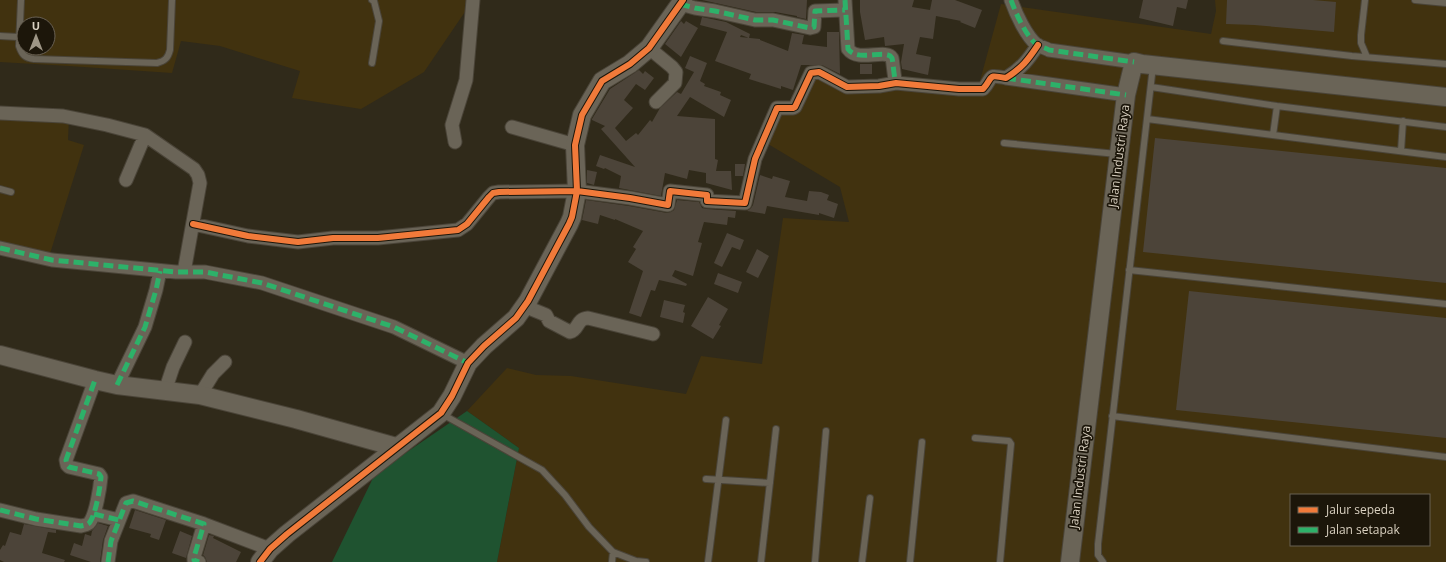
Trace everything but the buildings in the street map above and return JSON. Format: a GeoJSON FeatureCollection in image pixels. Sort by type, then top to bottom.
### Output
{"type":"FeatureCollection","features":[{"type":"Feature","properties":{"kind":"street"},"geometry":{"type":"LineString","coordinates":[[455,142],[452,125],[466,80],[473,0]]}},
{"type":"Feature","properties":{"kind":"street"},"geometry":{"type":"LineString","coordinates":[[1012,0],[1014,8],[1028,35],[1038,45],[1049,50],[1153,65],[1446,97]]}},
{"type":"Feature","properties":{"kind":"street"},"geometry":{"type":"LineString","coordinates":[[108,562],[110,541],[126,503],[133,501],[204,524],[265,555],[286,534],[441,413],[452,396],[468,363],[484,346],[516,318],[572,218],[577,191],[575,145],[582,114],[602,81],[630,64],[649,48],[681,2],[695,8],[755,20],[773,20],[810,28],[814,27],[816,11],[845,5],[848,45],[851,52],[859,55],[885,54],[890,56],[892,59],[896,83]]}},
{"type":"Feature","properties":{"kind":"street"},"geometry":{"type":"LineString","coordinates":[[1006,78],[1024,65],[1038,45]]}},
{"type":"Feature","properties":{"kind":"street"},"geometry":{"type":"LineString","coordinates":[[649,48],[676,72],[675,83],[656,102]]}},
{"type":"Feature","properties":{"kind":"street","name":"Jalan Industri Raya"},"geometry":{"type":"LineString","coordinates":[[1070,562],[1126,95],[1134,62]]}},
{"type":"Feature","properties":{"kind":"street"},"geometry":{"type":"LineString","coordinates":[[193,224],[248,236],[298,242],[333,238],[378,238],[458,230],[468,224],[493,194],[577,191],[668,205],[670,192],[707,194],[707,201],[745,203],[755,159],[776,110],[779,108],[795,107],[812,73],[820,72],[847,87],[879,86],[896,83],[959,89],[983,89],[990,77],[994,75],[1126,95]]}},
{"type":"Feature","properties":{"kind":"street"},"geometry":{"type":"LineString","coordinates":[[0,113],[63,116],[145,135],[194,170],[198,174],[200,183],[184,272]]}},
{"type":"Feature","properties":{"kind":"street"},"geometry":{"type":"LineString","coordinates":[[512,127],[575,145]]}},
{"type":"Feature","properties":{"kind":"street"},"geometry":{"type":"LineString","coordinates":[[126,180],[145,135]]}},
{"type":"Feature","properties":{"kind":"street"},"geometry":{"type":"LineString","coordinates":[[0,248],[52,260],[160,271],[205,272],[262,284],[394,327],[468,363]]}},
{"type":"Feature","properties":{"kind":"street"},"geometry":{"type":"LineString","coordinates":[[117,385],[145,328],[160,271]]}},
{"type":"Feature","properties":{"kind":"street"},"geometry":{"type":"LineString","coordinates":[[524,306],[546,316],[549,321],[570,332],[574,330],[581,320],[588,318],[653,334]]}},
{"type":"Feature","properties":{"kind":"street"},"geometry":{"type":"LineString","coordinates":[[165,391],[173,367],[185,342]]}},
{"type":"Feature","properties":{"kind":"street"},"geometry":{"type":"LineString","coordinates":[[0,355],[117,385],[200,395],[296,419],[396,447]]}},
{"type":"Feature","properties":{"kind":"street"},"geometry":{"type":"LineString","coordinates":[[200,395],[213,374],[225,362]]}},
{"type":"Feature","properties":{"kind":"street"},"geometry":{"type":"LineString","coordinates":[[0,510],[36,519],[81,526],[86,525],[89,522],[94,514],[101,477],[99,474],[69,467],[66,460],[95,380]]}},
{"type":"Feature","properties":{"kind":"street"},"geometry":{"type":"LineString","coordinates":[[94,514],[119,520]]}},
{"type":"Feature","properties":{"kind":"street"},"geometry":{"type":"LineString","coordinates":[[199,562],[194,560],[194,557],[204,524]]}},
{"type":"Feature","properties":{"kind":"lane"},"geometry":{"type":"LineString","coordinates":[[20,16],[21,0]]}},
{"type":"Feature","properties":{"kind":"lane"},"geometry":{"type":"LineString","coordinates":[[25,56],[26,58],[34,59],[150,63],[163,62],[169,56],[170,50],[172,0]]}},
{"type":"Feature","properties":{"kind":"lane"},"geometry":{"type":"LineString","coordinates":[[372,0],[374,1],[379,21],[372,63]]}},
{"type":"Feature","properties":{"kind":"lane"},"geometry":{"type":"LineString","coordinates":[[1365,0],[1361,43],[1367,57]]}},
{"type":"Feature","properties":{"kind":"lane"},"geometry":{"type":"LineString","coordinates":[[1415,0],[1446,3]]}},
{"type":"Feature","properties":{"kind":"lane"},"geometry":{"type":"LineString","coordinates":[[0,36],[16,37]]}},
{"type":"Feature","properties":{"kind":"lane"},"geometry":{"type":"LineString","coordinates":[[1223,41],[1446,64]]}},
{"type":"Feature","properties":{"kind":"lane"},"geometry":{"type":"LineString","coordinates":[[1103,562],[1098,555],[1098,544],[1153,65]]}},
{"type":"Feature","properties":{"kind":"lane"},"geometry":{"type":"LineString","coordinates":[[1151,87],[1276,106],[1446,127]]}},
{"type":"Feature","properties":{"kind":"lane"},"geometry":{"type":"LineString","coordinates":[[1273,135],[1276,106]]}},
{"type":"Feature","properties":{"kind":"lane"},"geometry":{"type":"LineString","coordinates":[[1147,119],[1446,157]]}},
{"type":"Feature","properties":{"kind":"lane"},"geometry":{"type":"LineString","coordinates":[[1401,151],[1403,121]]}},
{"type":"Feature","properties":{"kind":"lane"},"geometry":{"type":"LineString","coordinates":[[1004,143],[1119,154]]}},
{"type":"Feature","properties":{"kind":"lane"},"geometry":{"type":"LineString","coordinates":[[0,189],[11,192]]}},
{"type":"Feature","properties":{"kind":"lane"},"geometry":{"type":"LineString","coordinates":[[1129,270],[1446,304]]}},
{"type":"Feature","properties":{"kind":"lane"},"geometry":{"type":"LineString","coordinates":[[441,413],[542,470],[565,495],[588,527],[613,552],[636,561],[646,562]]}},
{"type":"Feature","properties":{"kind":"lane"},"geometry":{"type":"LineString","coordinates":[[1112,416],[1446,457]]}},
{"type":"Feature","properties":{"kind":"lane"},"geometry":{"type":"LineString","coordinates":[[708,562],[720,480],[726,420]]}},
{"type":"Feature","properties":{"kind":"lane"},"geometry":{"type":"LineString","coordinates":[[761,562],[776,429]]}},
{"type":"Feature","properties":{"kind":"lane"},"geometry":{"type":"LineString","coordinates":[[815,562],[826,431]]}},
{"type":"Feature","properties":{"kind":"lane"},"geometry":{"type":"LineString","coordinates":[[975,438],[1009,441],[1011,444],[1000,562]]}},
{"type":"Feature","properties":{"kind":"lane"},"geometry":{"type":"LineString","coordinates":[[910,562],[922,442]]}},
{"type":"Feature","properties":{"kind":"lane"},"geometry":{"type":"LineString","coordinates":[[706,479],[770,483]]}},
{"type":"Feature","properties":{"kind":"lane"},"geometry":{"type":"LineString","coordinates":[[862,562],[870,498]]}},
{"type":"Feature","properties":{"kind":"lane"},"geometry":{"type":"LineString","coordinates":[[612,562],[613,552]]}},
{"type":"Feature","properties":{"kind":"shaded area"},"geometry":{"type":"Polygon","coordinates":[[[0,0],[473,0],[424,72],[361,109],[292,98],[300,71],[220,46],[181,41],[172,73],[0,62],[0,0]]]}},
{"type":"Feature","properties":{"kind":"shaded area"},"geometry":{"type":"Polygon","coordinates":[[[1215,0],[1446,0],[1446,562],[497,562],[519,448],[467,411],[507,368],[536,375],[571,376],[686,394],[701,356],[762,364],[783,218],[849,222],[840,187],[763,141],[776,109],[794,109],[813,71],[844,87],[978,88],[1001,4],[1211,34],[1216,11],[1215,0]]]}},
{"type":"Feature","properties":{"kind":"shaded area"},"geometry":{"type":"Polygon","coordinates":[[[0,113],[69,117],[68,140],[84,145],[48,260],[0,248],[0,113]]]}},
{"type":"Feature","properties":{"kind":"green space"},"geometry":{"type":"Polygon","coordinates":[[[467,411],[519,448],[497,562],[332,562],[375,474],[467,411]]]}},
{"type":"Feature","properties":{"kind":"marked path"},"geometry":{"type":"LineString","coordinates":[[845,0],[848,49],[858,55],[889,55],[892,58],[896,83]]}},
{"type":"Feature","properties":{"kind":"marked path"},"geometry":{"type":"LineString","coordinates":[[1011,0],[1025,30],[1037,45],[1049,50],[1134,62]]}},
{"type":"Feature","properties":{"kind":"marked path"},"geometry":{"type":"LineString","coordinates":[[680,4],[755,20],[773,20],[810,28],[814,27],[815,11],[845,10]]}},
{"type":"Feature","properties":{"kind":"marked path"},"geometry":{"type":"LineString","coordinates":[[1006,78],[1126,95]]}},
{"type":"Feature","properties":{"kind":"marked path"},"geometry":{"type":"LineString","coordinates":[[0,248],[52,260],[176,272],[205,272],[262,283],[394,327],[468,363]]}},
{"type":"Feature","properties":{"kind":"marked path"},"geometry":{"type":"LineString","coordinates":[[117,385],[145,327],[160,271]]}},
{"type":"Feature","properties":{"kind":"marked path"},"geometry":{"type":"LineString","coordinates":[[0,510],[36,519],[81,526],[90,522],[96,507],[101,477],[99,474],[69,467],[66,460],[95,380]]}},
{"type":"Feature","properties":{"kind":"marked path"},"geometry":{"type":"LineString","coordinates":[[108,562],[111,541],[126,503],[133,501],[204,524],[194,557],[194,560],[199,562]]}},
{"type":"Feature","properties":{"kind":"marked path"},"geometry":{"type":"LineString","coordinates":[[94,514],[119,520]]}},
{"type":"Feature","properties":{"kind":"cycle path"},"geometry":{"type":"LineString","coordinates":[[260,562],[270,549],[287,534],[441,413],[452,396],[468,363],[484,346],[516,318],[528,301],[572,217],[577,191],[575,145],[582,115],[602,81],[630,64],[649,48],[683,0]]}},
{"type":"Feature","properties":{"kind":"cycle path"},"geometry":{"type":"LineString","coordinates":[[193,224],[248,236],[298,242],[333,238],[378,238],[458,230],[467,224],[493,193],[499,192],[577,191],[668,205],[670,191],[707,195],[707,201],[745,203],[755,159],[777,108],[795,107],[811,73],[819,72],[847,87],[879,86],[896,83],[959,89],[983,89],[991,78],[996,76],[1006,78],[1016,71],[1028,59],[1038,45]]}}]}
